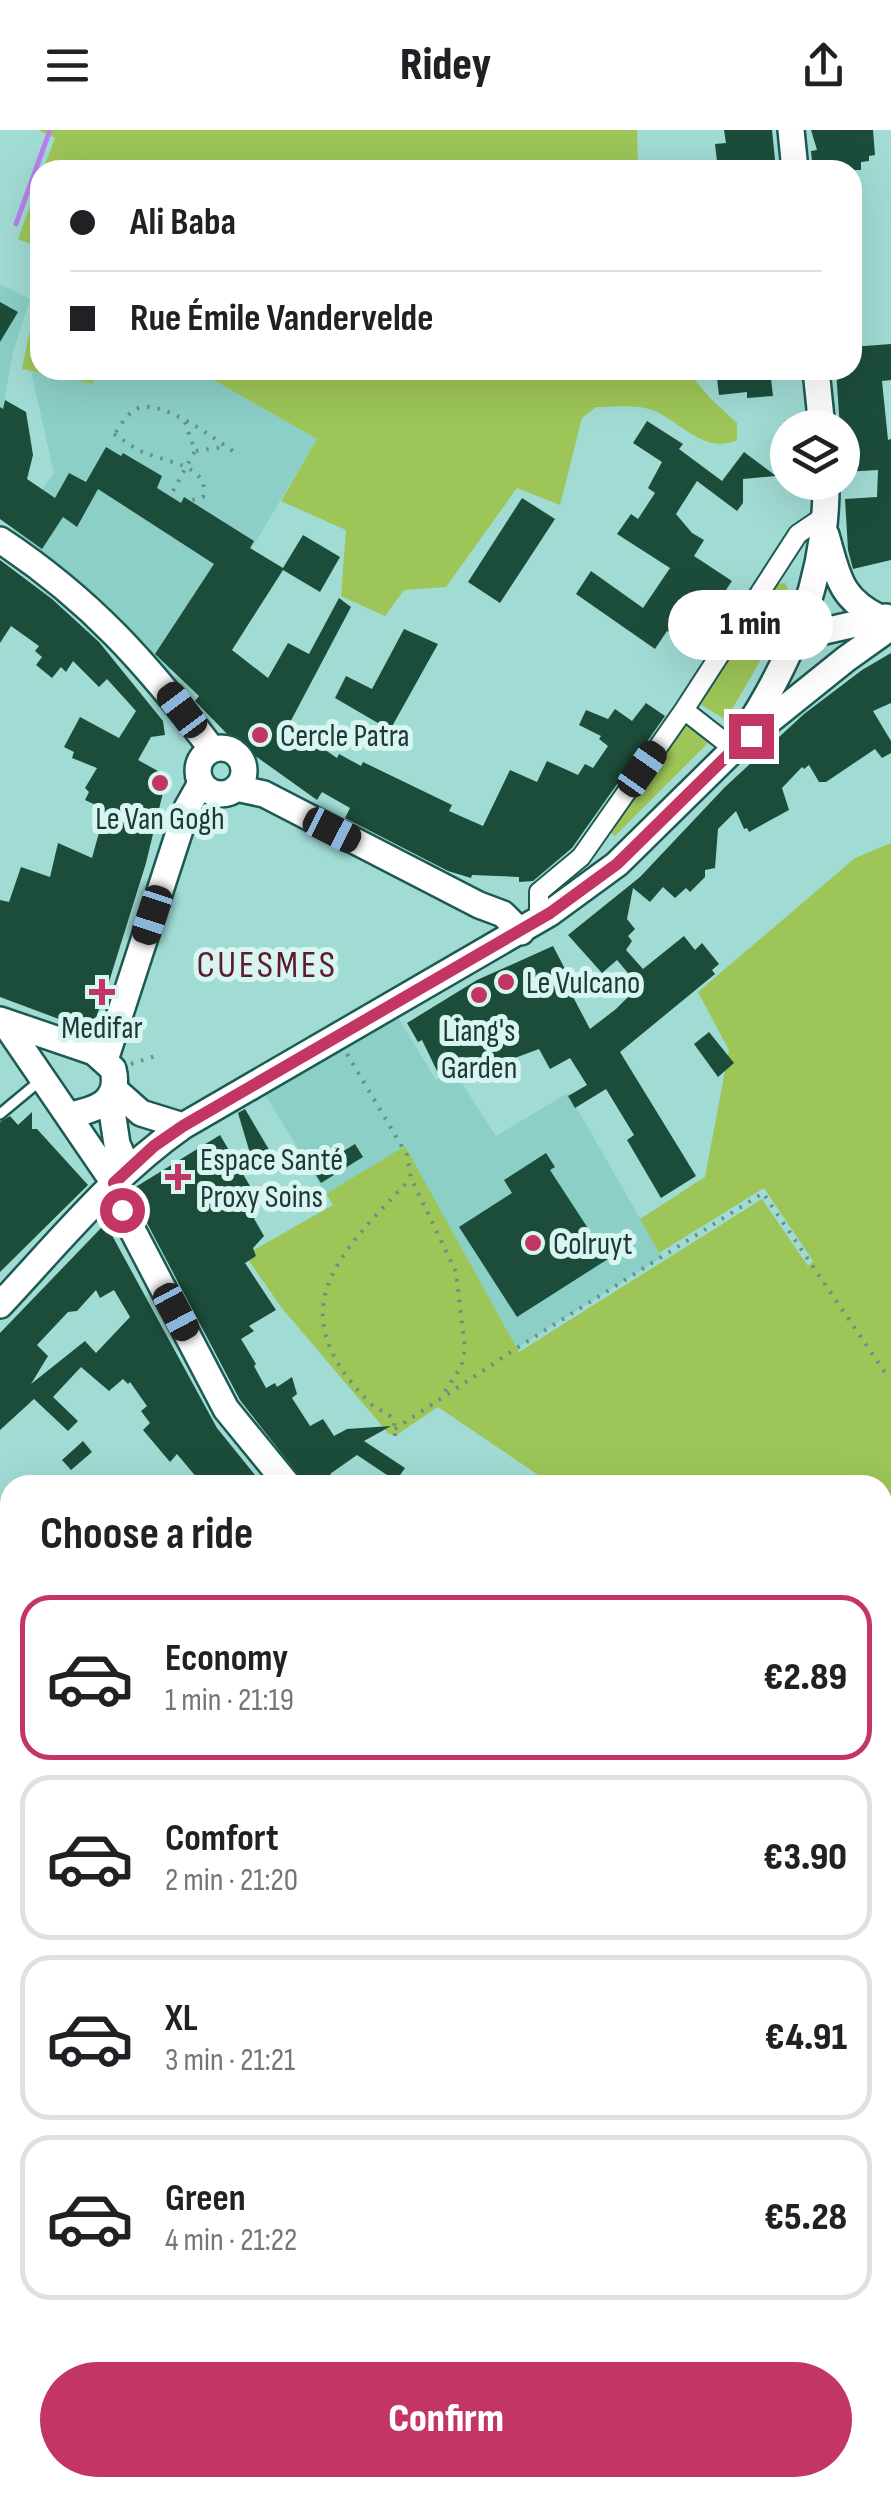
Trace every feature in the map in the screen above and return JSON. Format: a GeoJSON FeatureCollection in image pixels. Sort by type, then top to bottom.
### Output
{"type":"FeatureCollection","features":[{"type":"Feature","properties":{"kind":"street"},"geometry":{"type":"LineString","coordinates":[[791,130],[793,160]]}},
{"type":"Feature","properties":{"kind":"street"},"geometry":{"type":"LineString","coordinates":[[817,380],[820,410]]}},
{"type":"Feature","properties":{"kind":"street"},"geometry":{"type":"LineString","coordinates":[[734,749],[767,698],[798,636],[826,524],[826,500]]}},
{"type":"Feature","properties":{"kind":"street"},"geometry":{"type":"LineString","coordinates":[[826,524],[844,591],[858,607],[887,620]]}},
{"type":"Feature","properties":{"kind":"street"},"geometry":{"type":"LineString","coordinates":[[530,926],[538,892],[580,857],[684,710],[798,534],[826,524]]}},
{"type":"Feature","properties":{"kind":"street"},"geometry":{"type":"LineString","coordinates":[[0,540],[54,578],[126,642],[212,749],[232,751],[243,764],[240,780],[221,794],[201,783]]}},
{"type":"Feature","properties":{"kind":"street"},"geometry":{"type":"LineString","coordinates":[[798,636],[887,620]]}},
{"type":"Feature","properties":{"kind":"street"},"geometry":{"type":"LineString","coordinates":[[0,1305],[121,1176],[183,1126],[492,949],[617,864],[734,749],[846,659],[887,620]]}},
{"type":"Feature","properties":{"kind":"street"},"geometry":{"type":"LineString","coordinates":[[798,636],[822,656],[846,659]]}},
{"type":"Feature","properties":{"kind":"street"},"geometry":{"type":"LineString","coordinates":[[684,710],[734,749]]}},
{"type":"Feature","properties":{"kind":"street"},"geometry":{"type":"LineString","coordinates":[[70,1115],[92,1111],[187,808],[201,783],[199,763],[212,749]]}},
{"type":"Feature","properties":{"kind":"street"},"geometry":{"type":"LineString","coordinates":[[240,780],[479,905],[530,926]]}},
{"type":"Feature","properties":{"kind":"street"},"geometry":{"type":"LineString","coordinates":[[479,905],[492,949]]}},
{"type":"Feature","properties":{"kind":"street"},"geometry":{"type":"LineString","coordinates":[[2,1021],[106,1074]]}},
{"type":"Feature","properties":{"kind":"street"},"geometry":{"type":"LineString","coordinates":[[2,1021],[70,1115],[121,1176]]}},
{"type":"Feature","properties":{"kind":"street"},"geometry":{"type":"LineString","coordinates":[[47,1085],[62,1060],[75,1052],[106,1074],[141,1113],[183,1126]]}},
{"type":"Feature","properties":{"kind":"street"},"geometry":{"type":"LineString","coordinates":[[106,1074],[122,1210],[226,1409],[280,1475]]}},
{"type":"Feature","properties":{"kind":"lane"},"geometry":{"type":"LineString","coordinates":[[0,1114],[47,1085]]}},
{"type":"Feature","properties":{"kind":"path"},"geometry":{"type":"LineString","coordinates":[[189,501],[204,497],[206,492],[205,485],[187,466],[144,452],[115,433],[131,412],[140,408],[161,409],[236,452]]}},
{"type":"Feature","properties":{"kind":"path"},"geometry":{"type":"LineString","coordinates":[[173,491],[195,451],[185,422]]}},
{"type":"Feature","properties":{"kind":"path"},"geometry":{"type":"LineString","coordinates":[[195,451],[226,446]]}},
{"type":"Feature","properties":{"kind":"path"},"geometry":{"type":"LineString","coordinates":[[337,1038],[407,1155],[410,1178],[456,1272],[465,1349],[461,1366],[436,1402]]}},
{"type":"Feature","properties":{"kind":"path"},"geometry":{"type":"LineString","coordinates":[[106,1074],[158,1055]]}},
{"type":"Feature","properties":{"kind":"path"},"geometry":{"type":"LineString","coordinates":[[395,1436],[394,1419],[372,1405],[328,1345],[322,1318],[331,1271],[355,1237],[410,1178]]}},
{"type":"Feature","properties":{"kind":"path"},"geometry":{"type":"LineString","coordinates":[[395,1429],[763,1193],[886,1374],[891,1374]]}},
{"type":"Feature","properties":{"kind":"shaded area"},"geometry":{"type":"Polygon","coordinates":[[[0,284],[30,299],[13,352],[3,409],[0,407],[0,284]]]}},
{"type":"Feature","properties":{"kind":"shaded area"},"geometry":{"type":"Polygon","coordinates":[[[33,380],[92,384],[93,380],[214,380],[317,439],[234,578],[161,684],[4,543],[54,473],[33,380]]]}},
{"type":"Feature","properties":{"kind":"shaded area"},"geometry":{"type":"Polygon","coordinates":[[[391,1006],[436,1080],[453,1070],[496,1136],[568,1093],[662,1257],[517,1348],[404,1147],[326,1194],[258,1083],[391,1006]]]}},
{"type":"Feature","properties":{"kind":"green space"},"geometry":{"type":"Polygon","coordinates":[[[38,130],[637,130],[638,160],[47,160],[55,138],[38,130]]]}},
{"type":"Feature","properties":{"kind":"green space"},"geometry":{"type":"Polygon","coordinates":[[[30,206],[30,244],[18,239],[30,206]]]}},
{"type":"Feature","properties":{"kind":"green space"},"geometry":{"type":"Polygon","coordinates":[[[30,330],[30,371],[22,369],[30,330]]]}},
{"type":"Feature","properties":{"kind":"green space"},"geometry":{"type":"Polygon","coordinates":[[[214,380],[695,380],[737,423],[737,440],[714,443],[646,408],[596,407],[582,418],[560,505],[517,488],[446,587],[404,590],[385,616],[341,596],[346,530],[281,501],[317,439],[214,380]]]}},
{"type":"Feature","properties":{"kind":"green space"},"geometry":{"type":"Polygon","coordinates":[[[785,583],[788,589],[763,656],[726,720],[698,703],[778,584],[785,583]]]}},
{"type":"Feature","properties":{"kind":"green space"},"geometry":{"type":"Polygon","coordinates":[[[684,721],[708,743],[615,836],[609,831],[684,721]]]}},
{"type":"Feature","properties":{"kind":"green space"},"geometry":{"type":"Polygon","coordinates":[[[891,843],[891,1475],[538,1475],[438,1407],[395,1436],[388,1433],[281,1307],[245,1255],[333,1205],[326,1194],[405,1146],[519,1352],[762,1199],[808,1266],[813,1261],[764,1188],[659,1253],[640,1219],[705,1177],[729,1050],[698,992],[855,858],[891,843]]]}},
{"type":"Feature","properties":{"kind":"building"},"geometry":{"type":"Polygon","coordinates":[[[724,130],[772,130],[775,160],[717,160],[715,144],[726,143],[724,130]]]}},
{"type":"Feature","properties":{"kind":"building"},"geometry":{"type":"Polygon","coordinates":[[[811,130],[873,130],[875,155],[869,156],[869,161],[812,160],[811,151],[817,150],[811,130]]]}},
{"type":"Feature","properties":{"kind":"building"},"geometry":{"type":"Polygon","coordinates":[[[0,302],[18,312],[0,342],[0,302]]]}},
{"type":"Feature","properties":{"kind":"building"},"geometry":{"type":"Polygon","coordinates":[[[891,344],[891,380],[882,381],[888,440],[891,439],[891,560],[853,569],[845,500],[877,497],[878,470],[860,471],[860,410],[839,410],[837,380],[862,380],[862,346],[891,344]]]}},
{"type":"Feature","properties":{"kind":"building"},"geometry":{"type":"Polygon","coordinates":[[[717,380],[771,380],[773,396],[747,398],[747,392],[719,395],[717,380]]]}},
{"type":"Feature","properties":{"kind":"building"},"geometry":{"type":"Polygon","coordinates":[[[5,400],[26,412],[33,455],[27,479],[55,498],[69,473],[86,482],[106,447],[162,476],[157,488],[181,503],[184,497],[254,541],[250,548],[283,568],[303,535],[340,557],[320,592],[283,570],[232,650],[268,678],[288,643],[309,654],[339,598],[351,607],[286,730],[337,758],[339,754],[361,766],[363,762],[452,805],[449,811],[483,826],[510,770],[537,782],[547,761],[578,775],[585,764],[593,768],[608,746],[599,739],[601,736],[579,725],[586,710],[608,719],[615,709],[632,721],[646,703],[665,716],[572,848],[533,881],[519,882],[519,877],[471,878],[448,871],[345,818],[350,808],[322,792],[317,800],[233,740],[195,701],[199,696],[155,654],[214,564],[98,489],[77,527],[63,517],[42,549],[0,519],[0,407],[3,409],[5,400]]]}},
{"type":"Feature","properties":{"kind":"building"},"geometry":{"type":"Polygon","coordinates":[[[647,421],[683,444],[679,449],[722,481],[744,452],[770,472],[770,477],[743,479],[743,503],[737,511],[697,481],[676,514],[692,533],[704,540],[694,556],[732,581],[715,606],[706,600],[681,639],[667,631],[655,649],[576,594],[591,571],[643,608],[670,568],[617,534],[631,514],[638,519],[655,493],[648,488],[662,462],[633,443],[647,421]]]}},
{"type":"Feature","properties":{"kind":"building"},"geometry":{"type":"Polygon","coordinates":[[[522,498],[555,519],[500,603],[468,582],[522,498]]]}},
{"type":"Feature","properties":{"kind":"building"},"geometry":{"type":"Polygon","coordinates":[[[0,560],[52,599],[99,642],[163,721],[165,735],[151,737],[138,760],[167,776],[146,863],[91,1031],[0,997],[0,900],[9,902],[21,867],[50,877],[58,843],[92,858],[100,829],[96,825],[100,807],[85,800],[89,792],[85,788],[97,768],[72,758],[74,752],[64,747],[80,717],[119,738],[136,711],[107,679],[99,687],[73,661],[66,672],[61,667],[52,678],[36,665],[42,657],[35,651],[39,646],[11,626],[0,643],[0,560]]]}},
{"type":"Feature","properties":{"kind":"building"},"geometry":{"type":"Polygon","coordinates":[[[404,629],[438,644],[390,730],[335,698],[346,676],[372,689],[404,629]]]}},
{"type":"Feature","properties":{"kind":"building"},"geometry":{"type":"Polygon","coordinates":[[[891,653],[891,703],[873,711],[891,741],[891,753],[882,758],[875,749],[826,782],[819,782],[809,765],[802,767],[782,788],[789,810],[749,832],[736,811],[718,829],[715,868],[705,870],[705,877],[690,892],[686,888],[675,898],[663,887],[650,902],[633,888],[627,919],[635,929],[628,936],[632,941],[626,950],[643,969],[684,936],[695,950],[702,943],[719,964],[712,970],[715,974],[620,1052],[696,1176],[661,1198],[627,1140],[634,1135],[606,1089],[575,1108],[568,1096],[587,1085],[570,1058],[550,1069],[539,1049],[504,1062],[507,1071],[477,1081],[468,1057],[437,1071],[422,1040],[418,1042],[407,1023],[477,980],[553,946],[566,971],[563,978],[590,1029],[616,1009],[639,986],[617,960],[602,973],[568,935],[640,877],[725,787],[804,714],[891,653]]]}},
{"type":"Feature","properties":{"kind":"building"},"geometry":{"type":"Polygon","coordinates":[[[709,1032],[734,1063],[718,1077],[694,1044],[709,1032]]]}},
{"type":"Feature","properties":{"kind":"building"},"geometry":{"type":"Polygon","coordinates":[[[245,1109],[274,1158],[255,1170],[238,1113],[245,1109]]]}},
{"type":"Feature","properties":{"kind":"building"},"geometry":{"type":"Polygon","coordinates":[[[32,1112],[32,1129],[37,1129],[88,1185],[0,1272],[0,1122],[10,1116],[18,1125],[32,1112]]]}},
{"type":"Feature","properties":{"kind":"building"},"geometry":{"type":"Polygon","coordinates":[[[220,1135],[250,1186],[239,1192],[264,1236],[253,1248],[256,1256],[245,1263],[276,1310],[249,1326],[254,1331],[241,1339],[254,1366],[266,1388],[275,1383],[277,1387],[292,1377],[297,1394],[292,1398],[310,1426],[323,1419],[334,1436],[347,1429],[391,1426],[364,1441],[405,1468],[400,1475],[387,1475],[357,1455],[332,1475],[299,1475],[240,1400],[137,1204],[134,1188],[220,1135]]]}},
{"type":"Feature","properties":{"kind":"building"},"geometry":{"type":"Polygon","coordinates":[[[355,1144],[363,1157],[321,1183],[313,1170],[355,1144]]]}},
{"type":"Feature","properties":{"kind":"building","name":"Colruyt"},"geometry":{"type":"Polygon","coordinates":[[[546,1153],[555,1167],[550,1170],[608,1259],[517,1317],[459,1227],[512,1193],[504,1180],[546,1153]]]}},
{"type":"Feature","properties":{"kind":"building"},"geometry":{"type":"Polygon","coordinates":[[[102,1227],[108,1228],[217,1428],[255,1475],[195,1475],[177,1454],[170,1462],[143,1430],[150,1423],[141,1411],[147,1406],[130,1382],[123,1379],[109,1391],[81,1367],[53,1397],[78,1421],[68,1431],[34,1399],[0,1430],[0,1333],[102,1227]],[[96,1290],[77,1311],[68,1312],[37,1345],[48,1356],[31,1384],[85,1341],[96,1353],[130,1317],[114,1290],[100,1298],[96,1290]]]}},
{"type":"Feature","properties":{"kind":"building"},"geometry":{"type":"Polygon","coordinates":[[[83,1441],[92,1452],[71,1470],[62,1460],[83,1441]]]}},
{"type":"Feature","properties":{"kind":"waterway"},"geometry":{"type":"LineString","coordinates":[[39,160],[50,130]]}},
{"type":"Feature","properties":{"kind":"waterway"},"geometry":{"type":"LineString","coordinates":[[16,224],[30,185]]}},
{"type":"Feature","properties":{"kind":"place","name":"Cercle Patra"},"geometry":{"type":"Point","coordinates":[260,735]}},
{"type":"Feature","properties":{"kind":"place","name":"Le Van Gogh"},"geometry":{"type":"Point","coordinates":[160,783]}},
{"type":"Feature","properties":{"kind":"place","name":"Le Vulcano"},"geometry":{"type":"Point","coordinates":[506,982]}},
{"type":"Feature","properties":{"kind":"place","name":"Medifar"},"geometry":{"type":"Point","coordinates":[102,992]}},
{"type":"Feature","properties":{"kind":"place","name":"Liang's Garden"},"geometry":{"type":"Point","coordinates":[479,995]}},
{"type":"Feature","properties":{"kind":"place","name":"Espace Santé Proxy Soins"},"geometry":{"type":"Point","coordinates":[178,1177]}},
{"type":"Feature","properties":{"kind":"place","name":"Colruyt"},"geometry":{"type":"Point","coordinates":[533,1243]}},
{"type":"Feature","properties":{"kind":"district","name":"CUESMES"},"geometry":{"type":"Point","coordinates":[267,964]}},
{"type":"Feature","properties":{"kind":"route"},"geometry":{"type":"LineString","coordinates":[[122,1210],[114,1183],[154,1146],[550,913],[617,864],[751,736]]}}]}
